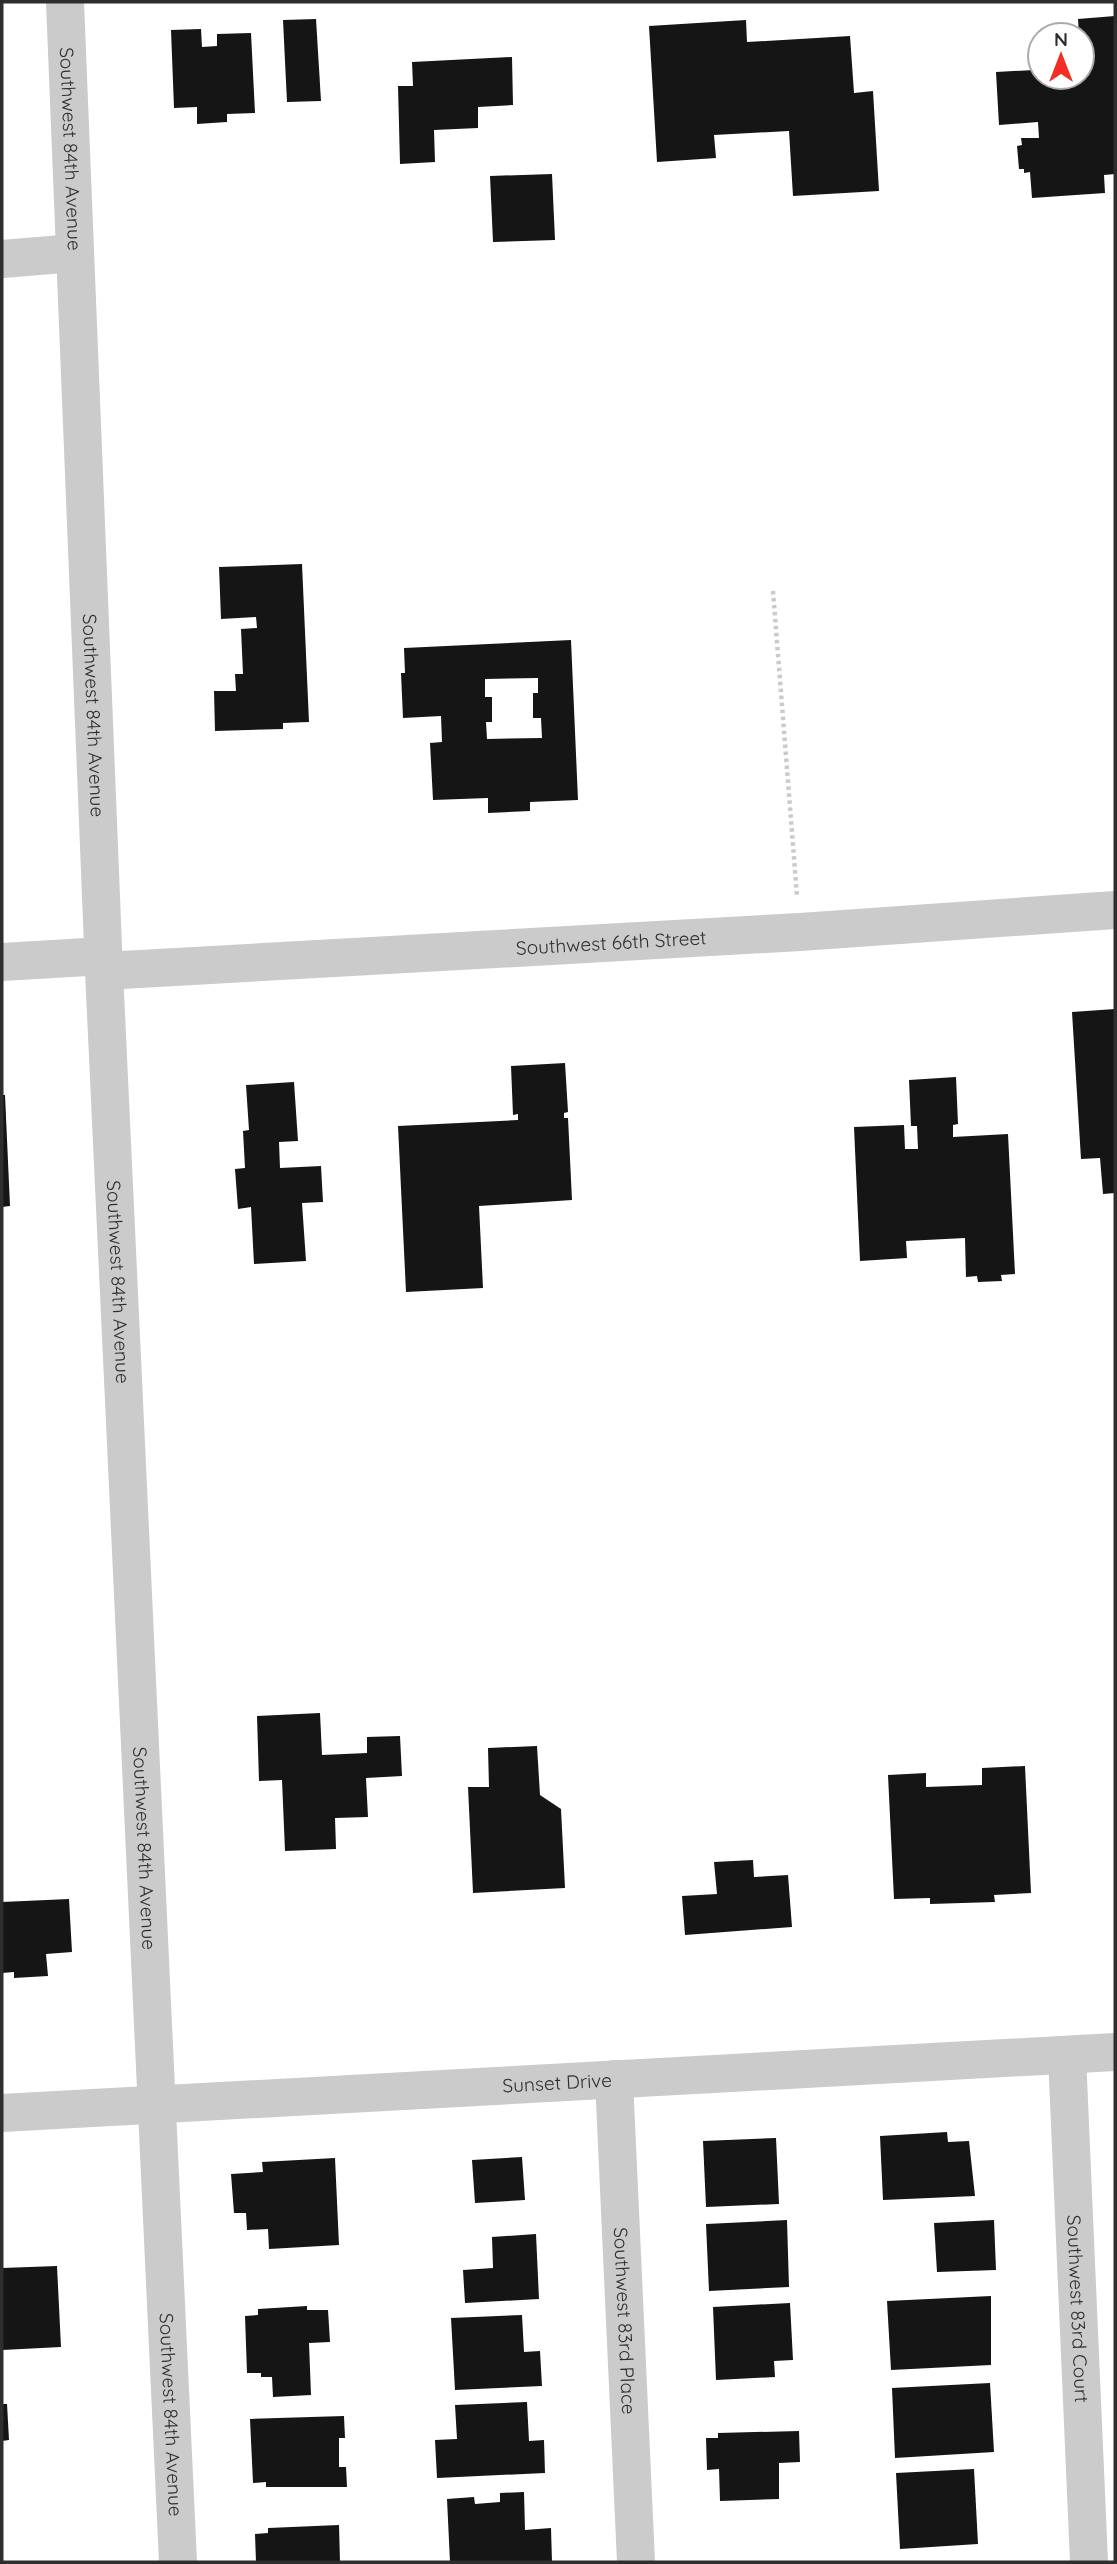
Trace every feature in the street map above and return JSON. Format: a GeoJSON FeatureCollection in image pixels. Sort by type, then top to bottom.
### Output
{"type":"FeatureCollection","features":[{"type":"Feature","properties":{"kind":"street","name":"Southwest 84th Avenue"},"geometry":{"type":"LineString","coordinates":[[65,2],[104,964],[178,2562]]}},
{"type":"Feature","properties":{"kind":"street"},"geometry":{"type":"LineString","coordinates":[[2,259],[75,253]]}},
{"type":"Feature","properties":{"kind":"street","name":"Southwest 66th Street"},"geometry":{"type":"LineString","coordinates":[[2,962],[104,964],[800,932],[1115,910]]}},
{"type":"Feature","properties":{"kind":"street","name":"Sunset Drive"},"geometry":{"type":"LineString","coordinates":[[2,2113],[1115,2052]]}},
{"type":"Feature","properties":{"kind":"street","name":"Southwest 83rd Court"},"geometry":{"type":"LineString","coordinates":[[1067,2055],[1089,2562]]}},
{"type":"Feature","properties":{"kind":"street","name":"Southwest 83rd Place"},"geometry":{"type":"LineString","coordinates":[[614,2079],[636,2562]]}},
{"type":"Feature","properties":{"kind":"path"},"geometry":{"type":"LineString","coordinates":[[773,591],[800,932]]}},
{"type":"Feature","properties":{"kind":"building"},"geometry":{"type":"Polygon","coordinates":[[[1115,16],[1115,174],[1104,175],[1105,193],[1032,198],[1030,172],[1024,173],[1024,169],[1019,169],[1017,146],[1022,145],[1021,138],[1039,138],[1038,122],[999,125],[996,72],[1026,70],[1026,91],[1096,91],[1096,21],[1078,19],[1115,16]]]}},
{"type":"Feature","properties":{"kind":"building"},"geometry":{"type":"Polygon","coordinates":[[[316,19],[321,101],[287,102],[283,20],[316,19]]]}},
{"type":"Feature","properties":{"kind":"building"},"geometry":{"type":"Polygon","coordinates":[[[746,20],[747,42],[850,36],[854,93],[873,91],[879,191],[793,196],[789,131],[714,135],[716,158],[657,162],[649,26],[746,20]]]}},
{"type":"Feature","properties":{"kind":"building"},"geometry":{"type":"Polygon","coordinates":[[[201,29],[202,47],[217,46],[217,34],[251,33],[255,113],[227,114],[227,122],[197,124],[197,107],[174,108],[171,30],[201,29]]]}},
{"type":"Feature","properties":{"kind":"building"},"geometry":{"type":"Polygon","coordinates":[[[512,57],[513,105],[478,107],[478,128],[434,130],[435,162],[400,164],[398,86],[413,86],[412,62],[512,57]]]}},
{"type":"Feature","properties":{"kind":"building"},"geometry":{"type":"Polygon","coordinates":[[[552,174],[555,240],[493,242],[490,176],[552,174]]]}},
{"type":"Feature","properties":{"kind":"building"},"geometry":{"type":"Polygon","coordinates":[[[302,564],[309,722],[283,723],[283,729],[215,731],[214,691],[236,691],[235,674],[243,674],[241,629],[257,628],[256,617],[221,619],[219,567],[302,564]]]}},
{"type":"Feature","properties":{"kind":"building"},"geometry":{"type":"Polygon","coordinates":[[[571,640],[578,800],[530,802],[530,811],[488,813],[488,798],[433,800],[430,743],[442,742],[441,716],[403,718],[401,673],[405,673],[404,648],[571,640]],[[538,678],[485,679],[485,697],[492,697],[492,722],[486,722],[487,739],[542,738],[541,718],[533,718],[533,693],[538,693],[538,678]]]}},
{"type":"Feature","properties":{"kind":"building"},"geometry":{"type":"Polygon","coordinates":[[[1115,1009],[1115,1193],[1103,1194],[1100,1158],[1081,1159],[1072,1012],[1115,1009]]]}},
{"type":"Feature","properties":{"kind":"building"},"geometry":{"type":"Polygon","coordinates":[[[565,1063],[568,1112],[564,1113],[564,1118],[568,1118],[572,1200],[479,1206],[483,1288],[406,1292],[398,1126],[518,1120],[518,1114],[513,1115],[511,1066],[565,1063]]]}},
{"type":"Feature","properties":{"kind":"building"},"geometry":{"type":"Polygon","coordinates":[[[956,1077],[958,1124],[953,1125],[953,1137],[1008,1134],[1015,1274],[1001,1275],[1002,1281],[978,1282],[977,1276],[966,1277],[965,1238],[906,1241],[907,1258],[860,1261],[854,1127],[904,1125],[905,1149],[918,1149],[917,1126],[911,1126],[909,1080],[956,1077]]]}},
{"type":"Feature","properties":{"kind":"building"},"geometry":{"type":"Polygon","coordinates":[[[294,1082],[298,1141],[279,1142],[280,1168],[321,1166],[323,1202],[302,1203],[306,1261],[254,1264],[251,1207],[238,1209],[235,1169],[245,1168],[243,1131],[249,1130],[246,1085],[294,1082]]]}},
{"type":"Feature","properties":{"kind":"building"},"geometry":{"type":"Polygon","coordinates":[[[2,1095],[5,1095],[10,1206],[2,1207],[2,1095]]]}},
{"type":"Feature","properties":{"kind":"building"},"geometry":{"type":"Polygon","coordinates":[[[320,1713],[322,1755],[367,1753],[367,1737],[400,1736],[402,1776],[366,1778],[368,1817],[335,1818],[336,1849],[285,1851],[282,1780],[259,1781],[257,1716],[320,1713]]]}},
{"type":"Feature","properties":{"kind":"building"},"geometry":{"type":"Polygon","coordinates":[[[537,1746],[540,1795],[561,1809],[565,1888],[473,1893],[468,1787],[489,1787],[488,1748],[537,1746]]]}},
{"type":"Feature","properties":{"kind":"building"},"geometry":{"type":"Polygon","coordinates":[[[1025,1766],[1031,1893],[994,1895],[995,1902],[930,1904],[930,1898],[894,1899],[888,1775],[926,1773],[926,1787],[982,1785],[982,1768],[1025,1766]]]}},
{"type":"Feature","properties":{"kind":"building"},"geometry":{"type":"Polygon","coordinates":[[[753,1860],[754,1877],[788,1875],[792,1927],[685,1935],[682,1896],[717,1894],[714,1862],[753,1860]]]}},
{"type":"Feature","properties":{"kind":"building"},"geometry":{"type":"Polygon","coordinates":[[[69,1899],[72,1952],[46,1954],[48,1976],[14,1978],[14,1972],[2,1973],[2,1902],[69,1899]]]}},
{"type":"Feature","properties":{"kind":"building"},"geometry":{"type":"Polygon","coordinates":[[[947,2132],[948,2142],[969,2141],[975,2196],[883,2200],[880,2136],[947,2132]]]}},
{"type":"Feature","properties":{"kind":"building"},"geometry":{"type":"Polygon","coordinates":[[[776,2138],[779,2204],[706,2207],[703,2141],[776,2138]]]}},
{"type":"Feature","properties":{"kind":"building"},"geometry":{"type":"Polygon","coordinates":[[[522,2157],[525,2200],[475,2203],[472,2160],[522,2157]]]}},
{"type":"Feature","properties":{"kind":"building"},"geometry":{"type":"Polygon","coordinates":[[[335,2158],[339,2245],[269,2249],[268,2229],[247,2230],[246,2213],[234,2213],[231,2174],[263,2172],[262,2162],[335,2158]]]}},
{"type":"Feature","properties":{"kind":"building"},"geometry":{"type":"Polygon","coordinates":[[[787,2220],[789,2287],[709,2291],[706,2224],[787,2220]]]}},
{"type":"Feature","properties":{"kind":"building"},"geometry":{"type":"Polygon","coordinates":[[[994,2220],[996,2270],[937,2272],[934,2223],[994,2220]]]}},
{"type":"Feature","properties":{"kind":"building"},"geometry":{"type":"Polygon","coordinates":[[[536,2234],[539,2299],[465,2303],[463,2270],[493,2268],[492,2237],[536,2234]]]}},
{"type":"Feature","properties":{"kind":"building"},"geometry":{"type":"Polygon","coordinates":[[[57,2266],[61,2347],[2,2350],[2,2268],[57,2266]]]}},
{"type":"Feature","properties":{"kind":"building"},"geometry":{"type":"Polygon","coordinates":[[[991,2296],[991,2365],[891,2370],[887,2301],[991,2296]]]}},
{"type":"Feature","properties":{"kind":"building"},"geometry":{"type":"Polygon","coordinates":[[[790,2303],[793,2360],[774,2361],[775,2377],[716,2380],[713,2307],[790,2303]]]}},
{"type":"Feature","properties":{"kind":"building"},"geometry":{"type":"Polygon","coordinates":[[[307,2306],[307,2310],[328,2310],[330,2342],[309,2343],[311,2395],[273,2397],[272,2377],[261,2377],[261,2373],[247,2373],[245,2316],[258,2315],[258,2309],[307,2306]]]}},
{"type":"Feature","properties":{"kind":"building"},"geometry":{"type":"Polygon","coordinates":[[[522,2315],[524,2352],[540,2351],[542,2386],[455,2390],[451,2318],[522,2315]]]}},
{"type":"Feature","properties":{"kind":"building"},"geometry":{"type":"Polygon","coordinates":[[[990,2383],[994,2452],[895,2458],[892,2388],[990,2383]]]}},
{"type":"Feature","properties":{"kind":"building"},"geometry":{"type":"Polygon","coordinates":[[[527,2402],[529,2441],[544,2440],[545,2473],[437,2478],[435,2440],[457,2439],[455,2405],[527,2402]]]}},
{"type":"Feature","properties":{"kind":"building"},"geometry":{"type":"Polygon","coordinates":[[[2,2404],[7,2404],[9,2440],[2,2441],[2,2404]]]}},
{"type":"Feature","properties":{"kind":"building"},"geometry":{"type":"Polygon","coordinates":[[[344,2416],[345,2438],[339,2438],[339,2467],[346,2467],[347,2487],[266,2487],[266,2482],[253,2483],[250,2419],[344,2416]]]}},
{"type":"Feature","properties":{"kind":"building"},"geometry":{"type":"Polygon","coordinates":[[[799,2431],[800,2462],[779,2463],[779,2499],[720,2501],[719,2469],[707,2470],[706,2438],[718,2438],[718,2433],[799,2431]]]}},
{"type":"Feature","properties":{"kind":"building"},"geometry":{"type":"Polygon","coordinates":[[[974,2469],[978,2544],[900,2549],[896,2473],[974,2469]]]}},
{"type":"Feature","properties":{"kind":"building"},"geometry":{"type":"Polygon","coordinates":[[[524,2492],[525,2530],[551,2528],[552,2562],[450,2562],[447,2499],[474,2497],[475,2504],[500,2502],[500,2493],[524,2492]]]}},
{"type":"Feature","properties":{"kind":"building"},"geometry":{"type":"Polygon","coordinates":[[[339,2525],[340,2562],[256,2562],[255,2534],[268,2533],[268,2528],[339,2525]]]}}]}
